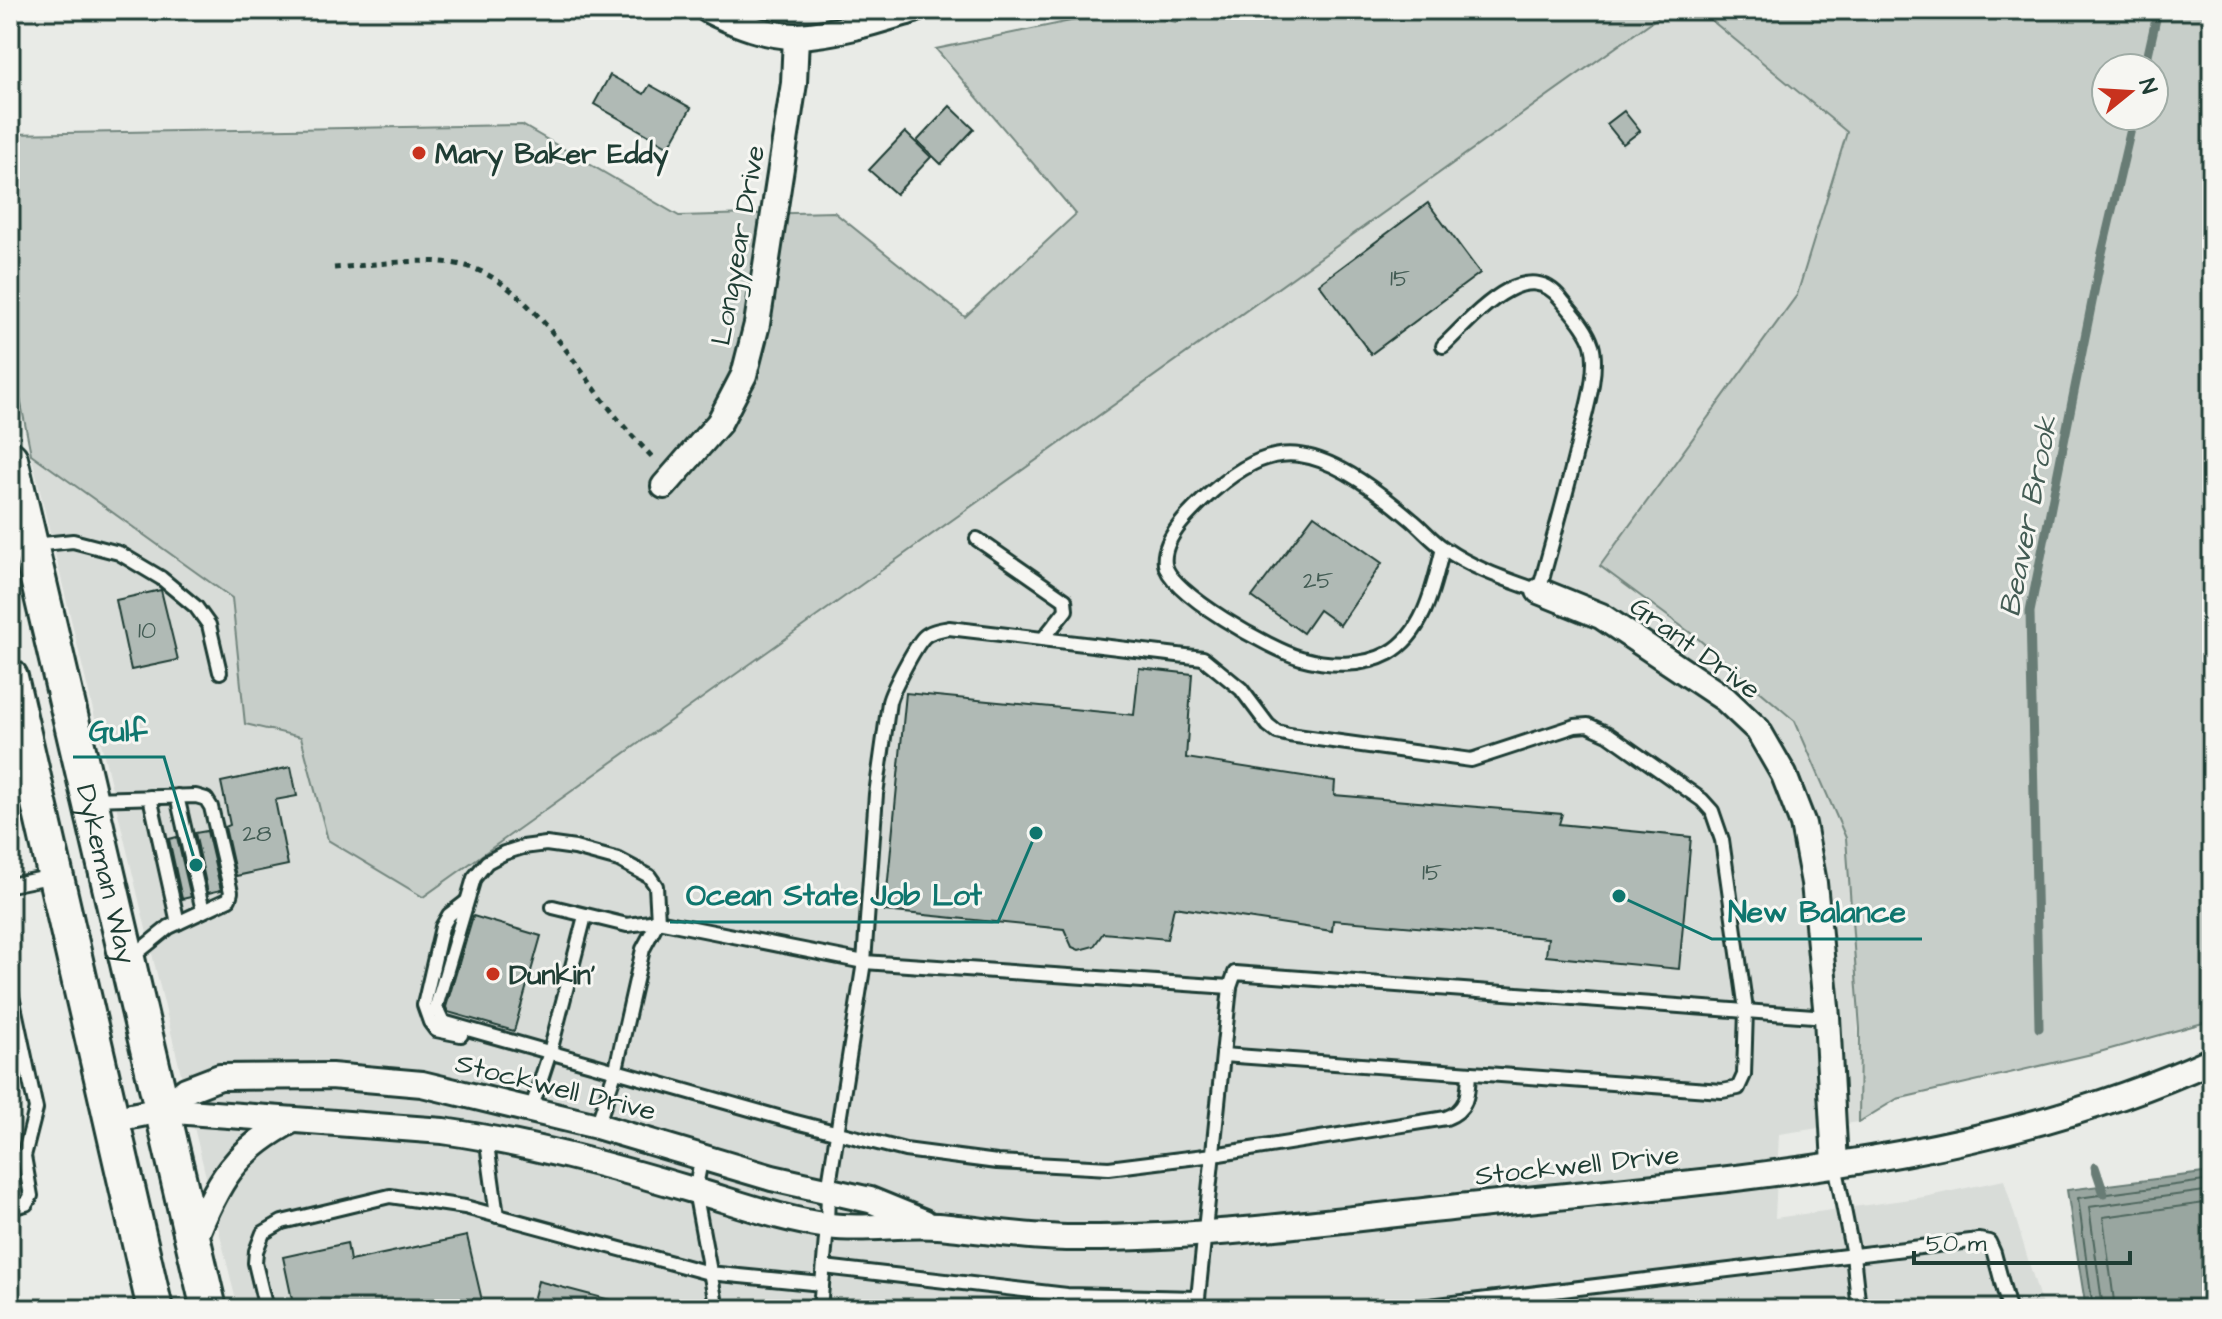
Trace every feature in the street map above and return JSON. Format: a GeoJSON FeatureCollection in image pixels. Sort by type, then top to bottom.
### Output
{"type":"FeatureCollection","features":[{"type":"Feature","properties":{"kind":"main road","name":"Dykeman Way"},"geometry":{"type":"LineString","coordinates":[[10,459],[14,499],[29,545],[209,1309]]}},
{"type":"Feature","properties":{"kind":"main road","name":"Dykeman Way"},"geometry":{"type":"LineString","coordinates":[[10,677],[155,1309]]}},
{"type":"Feature","properties":{"kind":"street"},"geometry":{"type":"LineString","coordinates":[[708,10],[767,32],[796,36],[861,25],[914,10]]}},
{"type":"Feature","properties":{"kind":"street","name":"Longyear Drive"},"geometry":{"type":"LineString","coordinates":[[668,482],[719,423],[744,375],[757,324],[794,83],[796,36]]}},
{"type":"Feature","properties":{"kind":"street","name":"Grant Drive"},"geometry":{"type":"LineString","coordinates":[[1539,591],[1601,616],[1725,699],[1758,730],[1784,775],[1803,824],[1814,883],[1827,1017],[1835,1164]]}},
{"type":"Feature","properties":{"kind":"street","name":"Stockwell Drive"},"geometry":{"type":"LineString","coordinates":[[111,1120],[161,1110],[382,1125],[486,1137],[594,1162],[827,1226],[867,1229],[934,1226],[1002,1235],[1071,1238],[1206,1233],[1738,1178],[1915,1153],[1997,1135],[2122,1097],[2212,1060]]}},
{"type":"Feature","properties":{"kind":"street","name":"Stockwell Drive"},"geometry":{"type":"LineString","coordinates":[[161,1110],[186,1090],[220,1077],[346,1077],[422,1084],[597,1126],[772,1178],[870,1200],[934,1226]]}},
{"type":"Feature","properties":{"kind":"street"},"geometry":{"type":"LineString","coordinates":[[194,1241],[213,1196],[233,1163],[264,1137],[293,1120]]}},
{"type":"Feature","properties":{"kind":"lane"},"geometry":{"type":"LineString","coordinates":[[1443,346],[1506,291],[1526,282],[1542,283],[1557,294],[1593,346],[1593,381],[1565,501],[1539,591],[1475,568],[1443,548],[1413,521],[1344,471],[1300,455],[1273,455],[1248,465],[1213,491],[1175,531],[1164,552],[1165,567],[1176,584],[1205,607],[1299,658],[1333,664],[1367,662],[1379,657],[1392,651],[1415,628],[1433,592],[1443,548]]}},
{"type":"Feature","properties":{"kind":"lane"},"geometry":{"type":"LineString","coordinates":[[977,539],[1065,600],[1066,610],[1043,639]]}},
{"type":"Feature","properties":{"kind":"lane"},"geometry":{"type":"LineString","coordinates":[[29,545],[73,541],[119,553],[161,578],[196,607],[209,625],[220,672]]}},
{"type":"Feature","properties":{"kind":"lane"},"geometry":{"type":"LineString","coordinates":[[820,1309],[828,1191],[864,962],[876,794],[889,702],[924,637],[934,631],[949,628],[1203,658],[1241,689],[1268,725],[1277,732],[1289,735],[1471,760],[1575,726],[1588,725],[1608,734],[1702,800],[1712,811],[1722,840],[1746,1010],[1744,1075],[1738,1088],[1730,1091],[1223,1055]]}},
{"type":"Feature","properties":{"kind":"lane"},"geometry":{"type":"LineString","coordinates":[[177,796],[203,911]]}},
{"type":"Feature","properties":{"kind":"lane"},"geometry":{"type":"LineString","coordinates":[[89,799],[196,796],[209,803],[231,892],[227,901],[159,933],[127,961]]}},
{"type":"Feature","properties":{"kind":"lane"},"geometry":{"type":"LineString","coordinates":[[150,797],[178,923]]}},
{"type":"Feature","properties":{"kind":"lane"},"geometry":{"type":"LineString","coordinates":[[597,1126],[616,1069],[643,949],[658,921],[656,886],[649,876],[619,860],[546,844],[523,847],[487,862],[474,878],[436,1007],[439,1017],[449,1025],[616,1069],[905,1150],[997,1162],[1109,1168],[1213,1155],[1446,1118],[1462,1109],[1468,1094],[1469,1073]]}},
{"type":"Feature","properties":{"kind":"lane"},"geometry":{"type":"LineString","coordinates":[[10,885],[56,876]]}},
{"type":"Feature","properties":{"kind":"lane"},"geometry":{"type":"LineString","coordinates":[[553,907],[627,925],[658,921],[864,962],[1230,987]]}},
{"type":"Feature","properties":{"kind":"lane"},"geometry":{"type":"LineString","coordinates":[[531,1110],[550,1052],[585,916]]}},
{"type":"Feature","properties":{"kind":"lane"},"geometry":{"type":"LineString","coordinates":[[824,1267],[1067,1295],[1199,1304],[1230,987],[1235,973],[1827,1017]]}},
{"type":"Feature","properties":{"kind":"lane"},"geometry":{"type":"LineString","coordinates":[[10,987],[36,1109],[24,1156],[31,1196],[26,1204],[10,1208]]}},
{"type":"Feature","properties":{"kind":"lane"},"geometry":{"type":"LineString","coordinates":[[486,1137],[497,1216]]}},
{"type":"Feature","properties":{"kind":"lane"},"geometry":{"type":"LineString","coordinates":[[702,1156],[695,1191],[717,1309]]}},
{"type":"Feature","properties":{"kind":"lane"},"geometry":{"type":"LineString","coordinates":[[1835,1164],[1853,1255],[1859,1309]]}},
{"type":"Feature","properties":{"kind":"lane"},"geometry":{"type":"LineString","coordinates":[[266,1309],[255,1263],[263,1233],[282,1222],[390,1196],[465,1207],[709,1273],[822,1284]]}},
{"type":"Feature","properties":{"kind":"lane"},"geometry":{"type":"LineString","coordinates":[[1404,1309],[1979,1240],[1989,1242],[1994,1253],[2009,1309]]}},
{"type":"Feature","properties":{"kind":"lane"},"geometry":{"type":"LineString","coordinates":[[1066,1309],[1067,1295]]}},
{"type":"Feature","properties":{"kind":"path"},"geometry":{"type":"LineString","coordinates":[[334,268],[424,261],[474,268],[505,284],[537,315],[668,482]]}},
{"type":"Feature","properties":{"kind":"shaded area"},"geometry":{"type":"Polygon","coordinates":[[[1123,10],[1176,22],[1204,10],[1668,10],[423,897],[328,840],[301,737],[245,724],[232,598],[31,454],[10,348],[10,134],[522,125],[679,216],[834,212],[965,317],[1076,214],[936,49],[1123,10]]]}},
{"type":"Feature","properties":{"kind":"shaded area"},"geometry":{"type":"Polygon","coordinates":[[[1668,10],[1699,10],[1847,131],[1859,1122],[1779,1134],[1775,1218],[1924,1197],[2004,1180],[2043,1309],[238,1309],[31,454],[536,816],[1668,10]]]}},
{"type":"Feature","properties":{"kind":"shaded area"},"geometry":{"type":"Polygon","coordinates":[[[1699,10],[2212,10],[2212,1018],[2096,1053],[1897,1099],[1859,1122],[1860,1029],[1846,838],[1795,721],[1696,637],[1600,566],[1797,295],[1847,132],[1699,10]]]}},
{"type":"Feature","properties":{"kind":"water"},"geometry":{"type":"Polygon","coordinates":[[[2212,1172],[2212,1309],[2086,1309],[2067,1190],[2212,1172]]]}},
{"type":"Feature","properties":{"kind":"building"},"geometry":{"type":"Polygon","coordinates":[[[610,75],[644,94],[650,85],[691,108],[669,147],[594,104],[610,75]]]}},
{"type":"Feature","properties":{"kind":"building"},"geometry":{"type":"Polygon","coordinates":[[[950,106],[974,129],[941,164],[917,141],[950,106]]]}},
{"type":"Feature","properties":{"kind":"building"},"geometry":{"type":"Polygon","coordinates":[[[1624,111],[1640,131],[1623,144],[1607,124],[1624,111]]]}},
{"type":"Feature","properties":{"kind":"building"},"geometry":{"type":"Polygon","coordinates":[[[905,132],[931,157],[896,194],[869,170],[905,132]]]}},
{"type":"Feature","properties":{"kind":"building"},"geometry":{"type":"Polygon","coordinates":[[[1428,203],[1480,273],[1371,354],[1319,284],[1428,203]]]}},
{"type":"Feature","properties":{"kind":"building"},"geometry":{"type":"Polygon","coordinates":[[[1314,515],[1382,563],[1340,625],[1319,610],[1303,633],[1252,597],[1314,515]]]}},
{"type":"Feature","properties":{"kind":"building"},"geometry":{"type":"Polygon","coordinates":[[[161,590],[178,660],[131,670],[116,600],[161,590]]]}},
{"type":"Feature","properties":{"kind":"building"},"geometry":{"type":"Polygon","coordinates":[[[1139,668],[1192,674],[1186,758],[1335,781],[1334,795],[1562,814],[1559,824],[1691,837],[1679,969],[1546,956],[1548,938],[1333,920],[1332,931],[1174,907],[1167,939],[1103,933],[1094,946],[1079,950],[1072,947],[1064,929],[885,911],[906,693],[1134,715],[1139,668]]]}},
{"type":"Feature","properties":{"kind":"building"},"geometry":{"type":"Polygon","coordinates":[[[291,767],[297,796],[275,800],[288,865],[236,876],[225,827],[230,825],[221,782],[291,767]]]}},
{"type":"Feature","properties":{"kind":"building"},"geometry":{"type":"Polygon","coordinates":[[[207,831],[221,890],[208,893],[195,833],[207,831]]]}},
{"type":"Feature","properties":{"kind":"building"},"geometry":{"type":"Polygon","coordinates":[[[177,837],[191,897],[182,899],[169,839],[177,837]]]}},
{"type":"Feature","properties":{"kind":"building","name":"Dunkin'"},"geometry":{"type":"Polygon","coordinates":[[[473,916],[541,936],[514,1031],[448,1012],[446,1007],[473,916]]]}},
{"type":"Feature","properties":{"kind":"building"},"geometry":{"type":"Polygon","coordinates":[[[467,1236],[484,1309],[294,1309],[283,1257],[347,1243],[350,1261],[467,1236]]]}},
{"type":"Feature","properties":{"kind":"building"},"geometry":{"type":"Polygon","coordinates":[[[538,1281],[614,1301],[613,1309],[531,1309],[538,1281]]]}},
{"type":"Feature","properties":{"kind":"waterway","name":"Beaver Brook"},"geometry":{"type":"LineString","coordinates":[[2149,52],[2158,10]]}},
{"type":"Feature","properties":{"kind":"waterway","name":"Beaver Brook"},"geometry":{"type":"LineString","coordinates":[[2039,1028],[2030,612],[2101,257],[2130,132]]}},
{"type":"Feature","properties":{"kind":"waterway","name":"Beaver Brook"},"geometry":{"type":"LineString","coordinates":[[2095,1167],[2104,1194]]}},
{"type":"Feature","properties":{"kind":"place","name":"Mary Baker Eddy"},"geometry":{"type":"Point","coordinates":[419,153]}},
{"type":"Feature","properties":{"kind":"place","name":"Ocean State Job Lot"},"geometry":{"type":"Point","coordinates":[1036,833]}},
{"type":"Feature","properties":{"kind":"place","name":"Gulf"},"geometry":{"type":"Point","coordinates":[196,865]}},
{"type":"Feature","properties":{"kind":"place","name":"New Balance"},"geometry":{"type":"Point","coordinates":[1619,896]}},
{"type":"Feature","properties":{"kind":"place","name":"Dunkin'"},"geometry":{"type":"Point","coordinates":[493,974]}}]}
